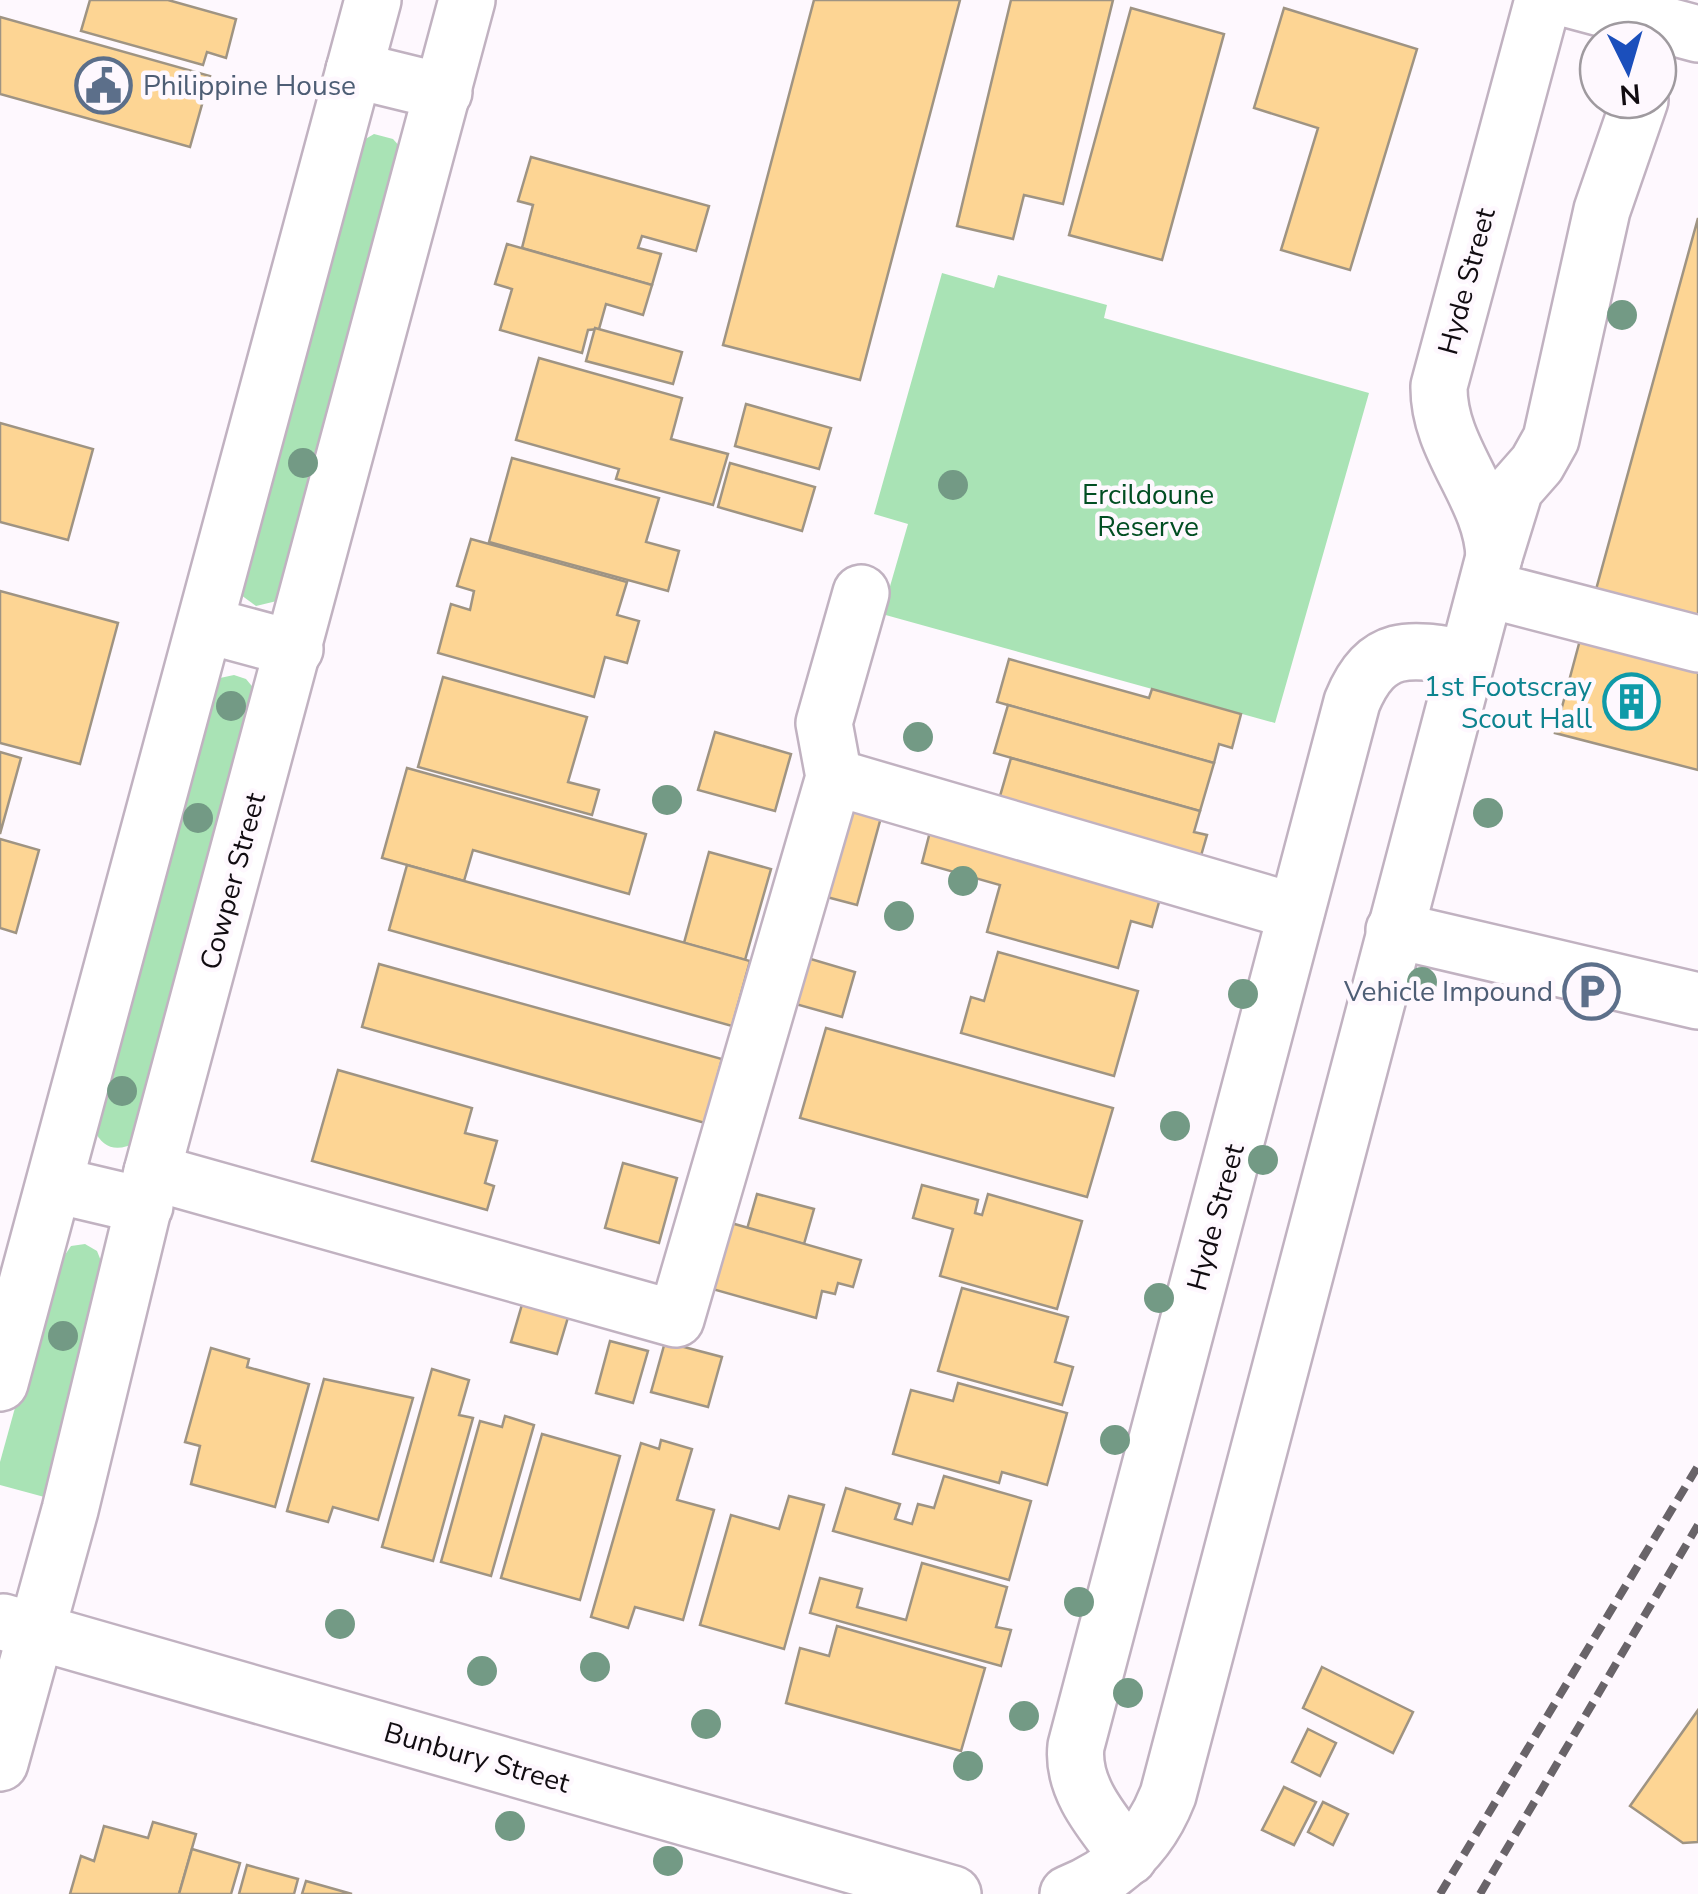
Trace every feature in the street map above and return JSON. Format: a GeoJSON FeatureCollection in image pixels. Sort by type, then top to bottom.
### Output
{"type":"FeatureCollection","features":[{"type":"Feature","properties":{"kind":"street"},"geometry":{"type":"LineString","coordinates":[[0,1383],[373,0]]}},
{"type":"Feature","properties":{"kind":"street","name":"Cowper Street"},"geometry":{"type":"LineString","coordinates":[[0,1763],[18,1626],[148,1189],[467,0]]}},
{"type":"Feature","properties":{"kind":"street","name":"Hyde Street"},"geometry":{"type":"LineString","coordinates":[[1490,573],[1488,522],[1448,442],[1439,386],[1544,0]]}},
{"type":"Feature","properties":{"kind":"street"},"geometry":{"type":"LineString","coordinates":[[1571,0],[1646,20]]}},
{"type":"Feature","properties":{"kind":"street"},"geometry":{"type":"LineString","coordinates":[[354,70],[444,92]]}},
{"type":"Feature","properties":{"kind":"street","name":"Hyde Street"},"geometry":{"type":"LineString","coordinates":[[1068,1894],[1094,1883],[1130,1857],[1150,1832],[1168,1795],[1490,573],[1516,489],[1537,464],[1550,439],[1602,210],[1633,120]]}},
{"type":"Feature","properties":{"kind":"street"},"geometry":{"type":"LineString","coordinates":[[1490,573],[1698,644]]}},
{"type":"Feature","properties":{"kind":"street"},"geometry":{"type":"LineString","coordinates":[[56,1185],[148,1189],[676,1320],[834,778],[824,723],[861,593]]}},
{"type":"Feature","properties":{"kind":"street"},"geometry":{"type":"LineString","coordinates":[[206,625],[295,649]]}},
{"type":"Feature","properties":{"kind":"street","name":"Hyde Street"},"geometry":{"type":"LineString","coordinates":[[1130,1857],[1086,1794],[1076,1765],[1076,1746],[1352,702],[1367,670],[1380,658],[1396,652],[1467,658]]}},
{"type":"Feature","properties":{"kind":"street"},"geometry":{"type":"LineString","coordinates":[[834,778],[1296,912]]}},
{"type":"Feature","properties":{"kind":"street"},"geometry":{"type":"LineString","coordinates":[[1394,930],[1698,1001]]}},
{"type":"Feature","properties":{"kind":"street","name":"Bunbury Street"},"geometry":{"type":"LineString","coordinates":[[18,1626],[954,1894]]}},
{"type":"Feature","properties":{"kind":"green space"},"geometry":{"type":"Polygon","coordinates":[[[374,134],[393,139],[401,148],[281,600],[256,606],[241,595],[237,577],[362,141],[374,134]]]}},
{"type":"Feature","properties":{"kind":"green space","name":"Ercildoune Reserve"},"geometry":{"type":"Polygon","coordinates":[[[942,273],[994,288],[998,275],[1107,305],[1104,318],[1369,393],[1275,723],[882,614],[908,524],[874,514],[942,273]]]}},
{"type":"Feature","properties":{"kind":"green space"},"geometry":{"type":"Polygon","coordinates":[[[234,675],[246,679],[256,691],[137,1142],[112,1147],[94,1129],[209,693],[220,678],[234,675]]]}},
{"type":"Feature","properties":{"kind":"green space"},"geometry":{"type":"Polygon","coordinates":[[[85,1244],[97,1251],[103,1266],[48,1498],[0,1485],[0,1462],[52,1274],[71,1246],[85,1244]]]}},
{"type":"Feature","properties":{"kind":"building"},"geometry":{"type":"Polygon","coordinates":[[[90,0],[168,0],[236,19],[226,58],[207,52],[203,65],[81,31],[90,0]]]}},
{"type":"Feature","properties":{"kind":"building"},"geometry":{"type":"Polygon","coordinates":[[[814,0],[960,0],[860,380],[723,345],[814,0]]]}},
{"type":"Feature","properties":{"kind":"building"},"geometry":{"type":"Polygon","coordinates":[[[1011,0],[1113,0],[1063,204],[1024,195],[1013,239],[957,226],[1011,0]]]}},
{"type":"Feature","properties":{"kind":"building"},"geometry":{"type":"Polygon","coordinates":[[[1131,8],[1224,34],[1162,260],[1069,235],[1131,8]]]}},
{"type":"Feature","properties":{"kind":"building"},"geometry":{"type":"Polygon","coordinates":[[[1284,8],[1417,49],[1350,270],[1281,250],[1318,128],[1254,108],[1284,8]]]}},
{"type":"Feature","properties":{"kind":"building","name":"Philippine House"},"geometry":{"type":"Polygon","coordinates":[[[0,17],[210,76],[190,147],[0,94],[0,17]]]}},
{"type":"Feature","properties":{"kind":"building"},"geometry":{"type":"Polygon","coordinates":[[[531,157],[709,206],[696,251],[642,236],[638,248],[661,254],[652,285],[522,248],[533,205],[518,201],[531,157]]]}},
{"type":"Feature","properties":{"kind":"building"},"geometry":{"type":"Polygon","coordinates":[[[1698,218],[1698,627],[1594,597],[1698,218]]]}},
{"type":"Feature","properties":{"kind":"building"},"geometry":{"type":"Polygon","coordinates":[[[507,244],[652,285],[643,315],[606,304],[599,329],[588,330],[582,353],[500,330],[512,289],[495,284],[507,244]]]}},
{"type":"Feature","properties":{"kind":"building"},"geometry":{"type":"Polygon","coordinates":[[[595,328],[682,352],[673,384],[586,361],[595,328]]]}},
{"type":"Feature","properties":{"kind":"building"},"geometry":{"type":"Polygon","coordinates":[[[539,358],[682,398],[671,439],[728,454],[713,505],[616,479],[619,469],[516,440],[539,358]]]}},
{"type":"Feature","properties":{"kind":"building"},"geometry":{"type":"Polygon","coordinates":[[[746,404],[831,428],[819,469],[735,446],[746,404]]]}},
{"type":"Feature","properties":{"kind":"building"},"geometry":{"type":"Polygon","coordinates":[[[0,423],[93,449],[68,540],[0,522],[0,423]]]}},
{"type":"Feature","properties":{"kind":"building"},"geometry":{"type":"Polygon","coordinates":[[[512,458],[659,498],[646,542],[679,551],[668,591],[489,542],[512,458]]]}},
{"type":"Feature","properties":{"kind":"building"},"geometry":{"type":"Polygon","coordinates":[[[730,463],[815,487],[802,531],[718,507],[730,463]]]}},
{"type":"Feature","properties":{"kind":"building"},"geometry":{"type":"Polygon","coordinates":[[[471,539],[627,582],[617,615],[639,621],[627,663],[605,657],[594,697],[438,653],[451,604],[470,610],[474,591],[457,586],[471,539]]]}},
{"type":"Feature","properties":{"kind":"building"},"geometry":{"type":"Polygon","coordinates":[[[0,591],[118,623],[80,764],[0,743],[0,591]]]}},
{"type":"Feature","properties":{"kind":"building","name":"1st Footscray Scout Hall"},"geometry":{"type":"Polygon","coordinates":[[[1580,640],[1698,670],[1698,770],[1555,733],[1580,640]]]}},
{"type":"Feature","properties":{"kind":"building"},"geometry":{"type":"Polygon","coordinates":[[[1009,659],[1149,698],[1152,689],[1241,714],[1232,748],[1219,744],[1214,763],[997,702],[1009,659]]]}},
{"type":"Feature","properties":{"kind":"building"},"geometry":{"type":"Polygon","coordinates":[[[443,677],[587,717],[568,782],[599,790],[592,815],[418,767],[443,677]]]}},
{"type":"Feature","properties":{"kind":"building"},"geometry":{"type":"Polygon","coordinates":[[[1008,705],[1214,763],[1200,811],[994,753],[1008,705]]]}},
{"type":"Feature","properties":{"kind":"building"},"geometry":{"type":"Polygon","coordinates":[[[715,732],[791,754],[775,811],[698,790],[715,732]]]}},
{"type":"Feature","properties":{"kind":"building"},"geometry":{"type":"Polygon","coordinates":[[[0,752],[21,758],[0,834],[0,752]]]}},
{"type":"Feature","properties":{"kind":"building"},"geometry":{"type":"Polygon","coordinates":[[[1011,758],[1200,811],[1194,832],[1207,835],[1198,866],[996,810],[1011,758]]]}},
{"type":"Feature","properties":{"kind":"building"},"geometry":{"type":"Polygon","coordinates":[[[407,768],[646,834],[629,894],[473,850],[464,881],[382,858],[407,768]]]}},
{"type":"Feature","properties":{"kind":"building"},"geometry":{"type":"Polygon","coordinates":[[[832,796],[883,810],[857,905],[804,891],[832,796]]]}},
{"type":"Feature","properties":{"kind":"building"},"geometry":{"type":"Polygon","coordinates":[[[932,824],[1163,888],[1152,927],[1131,921],[1118,968],[987,932],[1000,885],[922,863],[932,824]]]}},
{"type":"Feature","properties":{"kind":"building"},"geometry":{"type":"Polygon","coordinates":[[[0,839],[39,850],[16,933],[0,928],[0,839]]]}},
{"type":"Feature","properties":{"kind":"building"},"geometry":{"type":"Polygon","coordinates":[[[709,852],[771,869],[745,960],[684,943],[709,852]]]}},
{"type":"Feature","properties":{"kind":"building"},"geometry":{"type":"Polygon","coordinates":[[[407,865],[750,961],[732,1026],[389,930],[407,865]]]}},
{"type":"Feature","properties":{"kind":"building"},"geometry":{"type":"Polygon","coordinates":[[[787,952],[855,972],[842,1017],[774,998],[787,952]]]}},
{"type":"Feature","properties":{"kind":"building"},"geometry":{"type":"Polygon","coordinates":[[[998,952],[1138,991],[1114,1076],[961,1033],[971,997],[984,1001],[998,952]]]}},
{"type":"Feature","properties":{"kind":"building"},"geometry":{"type":"Polygon","coordinates":[[[379,964],[722,1059],[705,1123],[362,1027],[379,964]]]}},
{"type":"Feature","properties":{"kind":"building"},"geometry":{"type":"Polygon","coordinates":[[[826,1028],[1113,1108],[1087,1197],[800,1118],[826,1028]]]}},
{"type":"Feature","properties":{"kind":"building"},"geometry":{"type":"Polygon","coordinates":[[[338,1070],[472,1108],[465,1133],[497,1141],[485,1183],[494,1186],[487,1210],[312,1161],[338,1070]]]}},
{"type":"Feature","properties":{"kind":"building"},"geometry":{"type":"Polygon","coordinates":[[[623,1163],[677,1178],[659,1243],[605,1228],[623,1163]]]}},
{"type":"Feature","properties":{"kind":"building"},"geometry":{"type":"Polygon","coordinates":[[[922,1185],[978,1200],[975,1213],[982,1215],[988,1194],[1082,1221],[1057,1309],[940,1276],[953,1229],[913,1218],[922,1185]]]}},
{"type":"Feature","properties":{"kind":"building"},"geometry":{"type":"Polygon","coordinates":[[[757,1194],[814,1209],[804,1244],[747,1229],[757,1194]]]}},
{"type":"Feature","properties":{"kind":"building"},"geometry":{"type":"Polygon","coordinates":[[[717,1219],[861,1260],[853,1287],[838,1283],[835,1294],[822,1291],[816,1318],[698,1285],[717,1219]]]}},
{"type":"Feature","properties":{"kind":"building"},"geometry":{"type":"Polygon","coordinates":[[[962,1288],[1068,1317],[1055,1362],[1073,1367],[1062,1405],[938,1371],[962,1288]]]}},
{"type":"Feature","properties":{"kind":"building"},"geometry":{"type":"Polygon","coordinates":[[[526,1291],[572,1304],[557,1354],[511,1342],[526,1291]]]}},
{"type":"Feature","properties":{"kind":"building"},"geometry":{"type":"Polygon","coordinates":[[[610,1341],[648,1351],[633,1403],[596,1393],[610,1341]]]}},
{"type":"Feature","properties":{"kind":"building"},"geometry":{"type":"Polygon","coordinates":[[[665,1342],[722,1357],[708,1407],[651,1392],[665,1342]]]}},
{"type":"Feature","properties":{"kind":"building"},"geometry":{"type":"Polygon","coordinates":[[[211,1348],[249,1359],[247,1367],[309,1384],[275,1507],[191,1484],[200,1446],[185,1442],[211,1348]]]}},
{"type":"Feature","properties":{"kind":"building"},"geometry":{"type":"Polygon","coordinates":[[[432,1369],[469,1380],[459,1415],[473,1418],[433,1561],[382,1547],[432,1369]]]}},
{"type":"Feature","properties":{"kind":"building"},"geometry":{"type":"Polygon","coordinates":[[[324,1379],[413,1398],[378,1520],[333,1507],[328,1522],[287,1511],[324,1379]]]}},
{"type":"Feature","properties":{"kind":"building"},"geometry":{"type":"Polygon","coordinates":[[[958,1383],[1067,1413],[1047,1485],[1002,1472],[999,1483],[893,1454],[911,1390],[953,1401],[958,1383]]]}},
{"type":"Feature","properties":{"kind":"building"},"geometry":{"type":"Polygon","coordinates":[[[505,1416],[534,1425],[491,1576],[441,1562],[480,1421],[502,1427],[505,1416]]]}},
{"type":"Feature","properties":{"kind":"building"},"geometry":{"type":"Polygon","coordinates":[[[542,1434],[620,1456],[580,1600],[501,1578],[542,1434]]]}},
{"type":"Feature","properties":{"kind":"building"},"geometry":{"type":"Polygon","coordinates":[[[661,1440],[692,1449],[677,1500],[714,1510],[683,1620],[635,1607],[628,1628],[591,1617],[641,1443],[659,1449],[661,1440]]]}},
{"type":"Feature","properties":{"kind":"building"},"geometry":{"type":"Polygon","coordinates":[[[944,1476],[1031,1501],[1009,1580],[833,1531],[846,1488],[900,1504],[895,1519],[912,1524],[918,1504],[934,1508],[944,1476]]]}},
{"type":"Feature","properties":{"kind":"building"},"geometry":{"type":"Polygon","coordinates":[[[789,1496],[824,1505],[784,1649],[700,1625],[731,1515],[779,1529],[789,1496]]]}},
{"type":"Feature","properties":{"kind":"building"},"geometry":{"type":"Polygon","coordinates":[[[922,1563],[1007,1587],[996,1627],[1011,1630],[1001,1666],[810,1613],[820,1578],[862,1589],[857,1607],[906,1620],[922,1563]]]}},
{"type":"Feature","properties":{"kind":"building"},"geometry":{"type":"Polygon","coordinates":[[[837,1626],[985,1668],[961,1751],[786,1703],[800,1648],[829,1656],[837,1626]]]}},
{"type":"Feature","properties":{"kind":"building"},"geometry":{"type":"Polygon","coordinates":[[[1322,1667],[1413,1712],[1393,1753],[1303,1708],[1322,1667]]]}},
{"type":"Feature","properties":{"kind":"building"},"geometry":{"type":"Polygon","coordinates":[[[1698,1710],[1698,1842],[1683,1843],[1630,1806],[1698,1710]]]}},
{"type":"Feature","properties":{"kind":"building"},"geometry":{"type":"Polygon","coordinates":[[[1308,1729],[1336,1743],[1320,1776],[1292,1762],[1308,1729]]]}},
{"type":"Feature","properties":{"kind":"building"},"geometry":{"type":"Polygon","coordinates":[[[1284,1787],[1316,1802],[1294,1845],[1262,1830],[1284,1787]]]}},
{"type":"Feature","properties":{"kind":"building"},"geometry":{"type":"Polygon","coordinates":[[[1323,1802],[1348,1814],[1333,1845],[1308,1832],[1323,1802]]]}},
{"type":"Feature","properties":{"kind":"building"},"geometry":{"type":"Polygon","coordinates":[[[153,1822],[196,1834],[179,1894],[70,1894],[81,1856],[94,1861],[104,1826],[148,1838],[153,1822]]]}},
{"type":"Feature","properties":{"kind":"building"},"geometry":{"type":"Polygon","coordinates":[[[192,1849],[240,1863],[231,1894],[179,1894],[192,1849]]]}},
{"type":"Feature","properties":{"kind":"building"},"geometry":{"type":"Polygon","coordinates":[[[247,1865],[298,1879],[294,1894],[239,1894],[247,1865]]]}},
{"type":"Feature","properties":{"kind":"building"},"geometry":{"type":"Polygon","coordinates":[[[306,1881],[352,1894],[302,1894],[306,1881]]]}},
{"type":"Feature","properties":{"kind":"railway"},"geometry":{"type":"LineString","coordinates":[[1440,1894],[1698,1466]]}},
{"type":"Feature","properties":{"kind":"railway"},"geometry":{"type":"LineString","coordinates":[[1480,1894],[1698,1525]]}},
{"type":"Feature","properties":{"kind":"place","name":"Philippine House"},"geometry":{"type":"Point","coordinates":[104,85]}},
{"type":"Feature","properties":{"kind":"place","name":"1st Footscray Scout Hall"},"geometry":{"type":"Point","coordinates":[1631,702]}},
{"type":"Feature","properties":{"kind":"place","name":"Vehicle Impound"},"geometry":{"type":"Point","coordinates":[1592,991]}}]}
